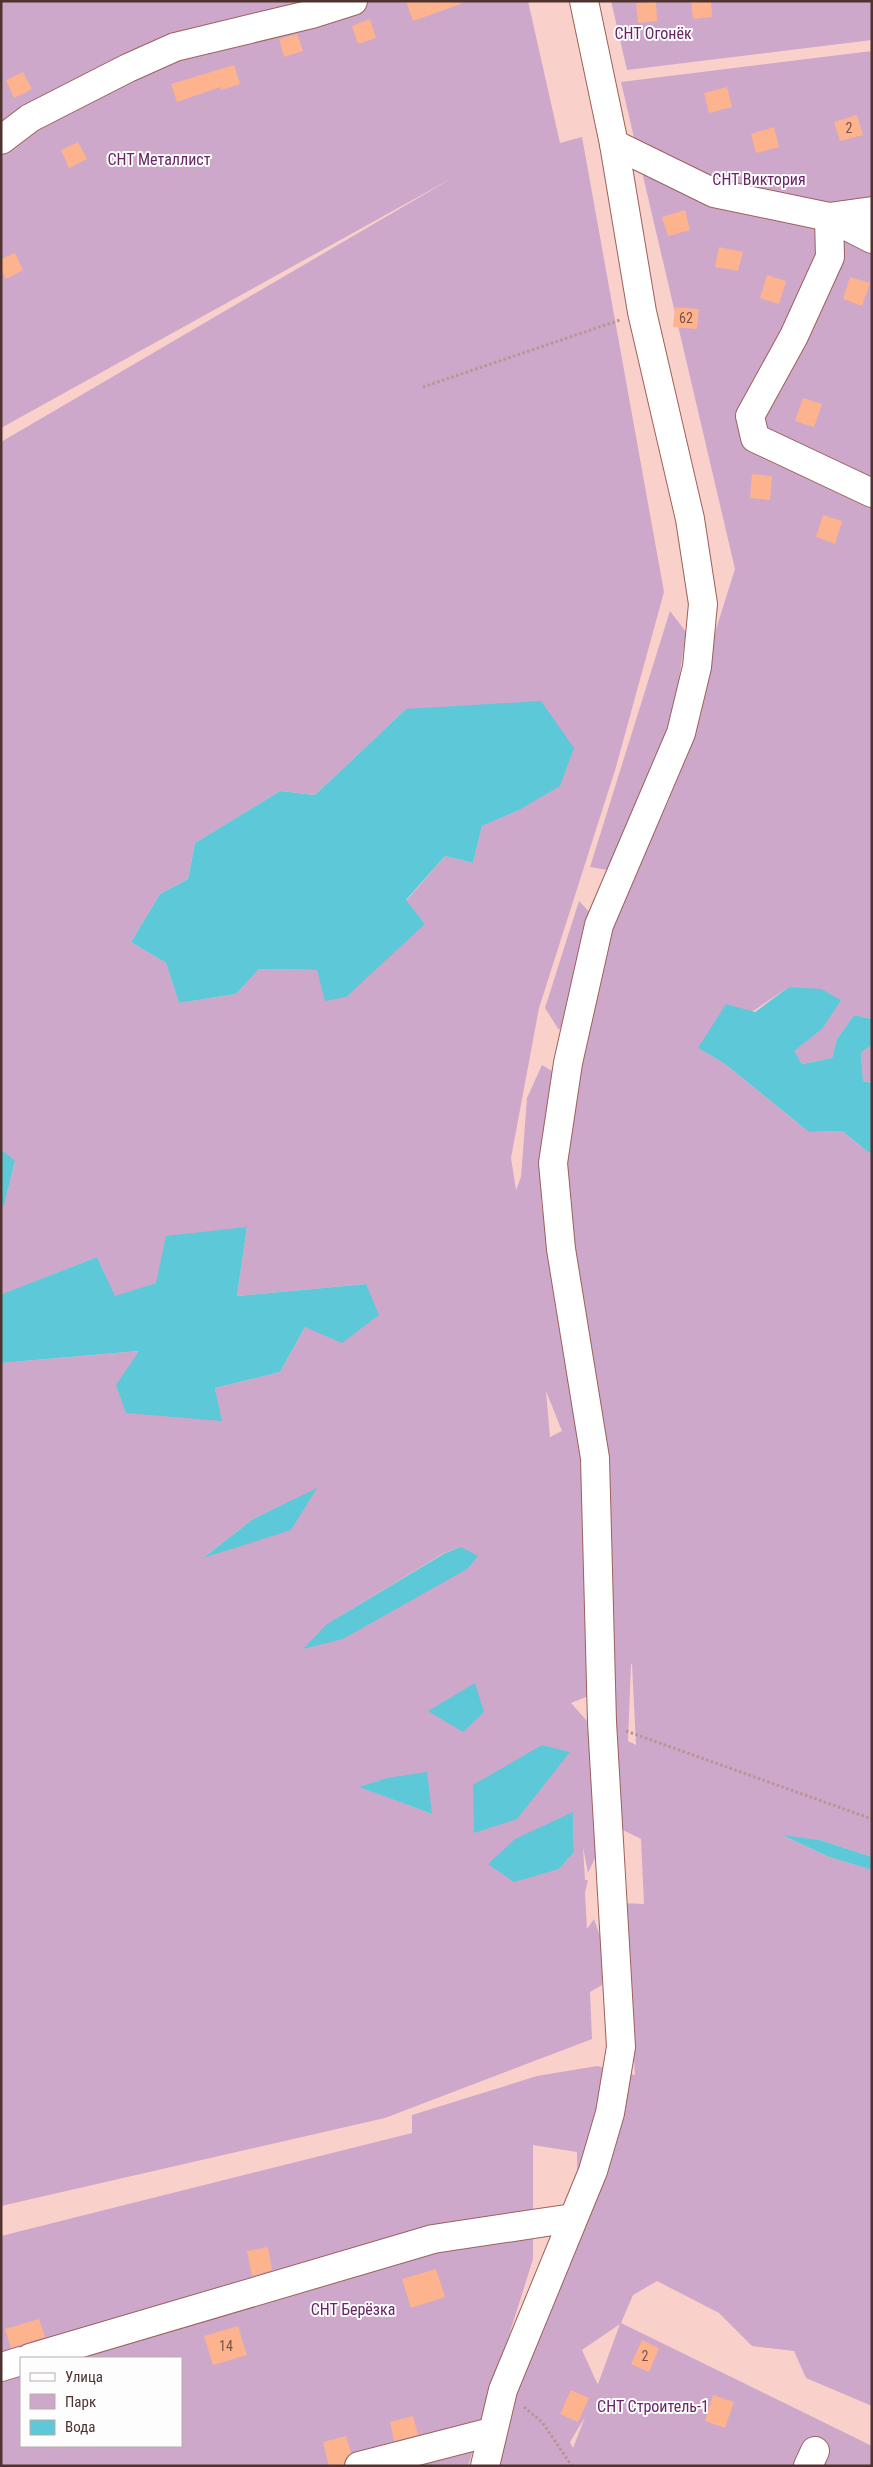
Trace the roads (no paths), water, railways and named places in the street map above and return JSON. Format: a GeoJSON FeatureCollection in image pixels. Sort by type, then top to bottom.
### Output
{"type":"FeatureCollection","features":[{"type":"Feature","properties":{"kind":"street"},"geometry":{"type":"LineString","coordinates":[[1,140],[30,118],[128,68],[175,47],[312,14],[353,1]]}},
{"type":"Feature","properties":{"kind":"street"},"geometry":{"type":"LineString","coordinates":[[485,2466],[491,2432],[503,2390],[593,2171],[610,2113],[621,2047],[602,1722],[596,1458],[561,1250],[553,1163],[568,1063],[599,926],[681,733],[697,667],[703,604],[690,519],[642,312],[614,144],[584,1]]}},
{"type":"Feature","properties":{"kind":"street"},"geometry":{"type":"LineString","coordinates":[[614,144],[714,193],[829,216],[872,239]]}},
{"type":"Feature","properties":{"kind":"street"},"geometry":{"type":"LineString","coordinates":[[829,216],[872,211]]}},
{"type":"Feature","properties":{"kind":"street"},"geometry":{"type":"LineString","coordinates":[[829,216],[830,257],[794,336],[750,416],[755,438],[872,493]]}},
{"type":"Feature","properties":{"kind":"street"},"geometry":{"type":"LineString","coordinates":[[33,2357],[433,2239],[574,2218]]}},
{"type":"Feature","properties":{"kind":"street"},"geometry":{"type":"LineString","coordinates":[[1,2367],[20,2361]]}},
{"type":"Feature","properties":{"kind":"street"},"geometry":{"type":"LineString","coordinates":[[360,2466],[491,2432]]}},
{"type":"Feature","properties":{"kind":"water"},"geometry":{"type":"Polygon","coordinates":[[[541,701],[574,748],[560,786],[519,810],[482,826],[473,863],[445,856],[406,900],[425,924],[346,997],[325,1001],[317,970],[259,969],[236,994],[179,1003],[166,963],[131,942],[160,894],[188,879],[195,843],[280,791],[315,795],[406,709],[541,701]]]}},
{"type":"Feature","properties":{"kind":"water"},"geometry":{"type":"Polygon","coordinates":[[[789,987],[821,989],[841,1000],[822,1029],[794,1051],[802,1064],[832,1058],[837,1039],[854,1015],[872,1019],[872,1044],[861,1053],[863,1081],[872,1083],[872,1155],[842,1131],[809,1132],[725,1064],[698,1048],[726,1004],[755,1012],[789,987]]]}},
{"type":"Feature","properties":{"kind":"water"},"geometry":{"type":"Polygon","coordinates":[[[1,1149],[15,1161],[4,1205],[1,1206],[1,1149]]]}},
{"type":"Feature","properties":{"kind":"water"},"geometry":{"type":"Polygon","coordinates":[[[247,1227],[237,1296],[366,1284],[379,1315],[342,1343],[305,1327],[280,1372],[215,1388],[222,1421],[126,1413],[116,1385],[139,1351],[1,1363],[1,1295],[97,1257],[115,1296],[156,1283],[166,1236],[247,1227]]]}},
{"type":"Feature","properties":{"kind":"water"},"geometry":{"type":"Polygon","coordinates":[[[317,1488],[291,1530],[203,1558],[253,1519],[317,1488]]]}},
{"type":"Feature","properties":{"kind":"water"},"geometry":{"type":"Polygon","coordinates":[[[461,1547],[478,1556],[467,1569],[343,1639],[303,1649],[327,1624],[445,1553],[461,1547]]]}},
{"type":"Feature","properties":{"kind":"water"},"geometry":{"type":"Polygon","coordinates":[[[475,1683],[484,1712],[463,1732],[428,1711],[475,1683]]]}},
{"type":"Feature","properties":{"kind":"water"},"geometry":{"type":"Polygon","coordinates":[[[542,1745],[570,1752],[517,1819],[474,1833],[473,1785],[542,1745]]]}},
{"type":"Feature","properties":{"kind":"water"},"geometry":{"type":"Polygon","coordinates":[[[427,1772],[432,1814],[359,1787],[387,1778],[427,1772]]]}},
{"type":"Feature","properties":{"kind":"water"},"geometry":{"type":"Polygon","coordinates":[[[573,1812],[574,1852],[559,1869],[514,1882],[488,1864],[515,1839],[573,1812]]]}},
{"type":"Feature","properties":{"kind":"water"},"geometry":{"type":"Polygon","coordinates":[[[782,1835],[820,1840],[872,1857],[872,1870],[829,1857],[782,1835]]]}},
{"type":"Feature","properties":{"kind":"park label","name":"СНТ Огонёк"},"geometry":{"type":"Point","coordinates":[653,33]}},
{"type":"Feature","properties":{"kind":"park label","name":"СНТ Металлист"},"geometry":{"type":"Point","coordinates":[159,159]}},
{"type":"Feature","properties":{"kind":"park label","name":"СНТ Виктория"},"geometry":{"type":"Point","coordinates":[759,179]}},
{"type":"Feature","properties":{"kind":"park label","name":"СНТ Берёзка"},"geometry":{"type":"Point","coordinates":[353,2309]}},
{"type":"Feature","properties":{"kind":"park label","name":"СНТ Строитель-1"},"geometry":{"type":"Point","coordinates":[653,2406]}}]}
